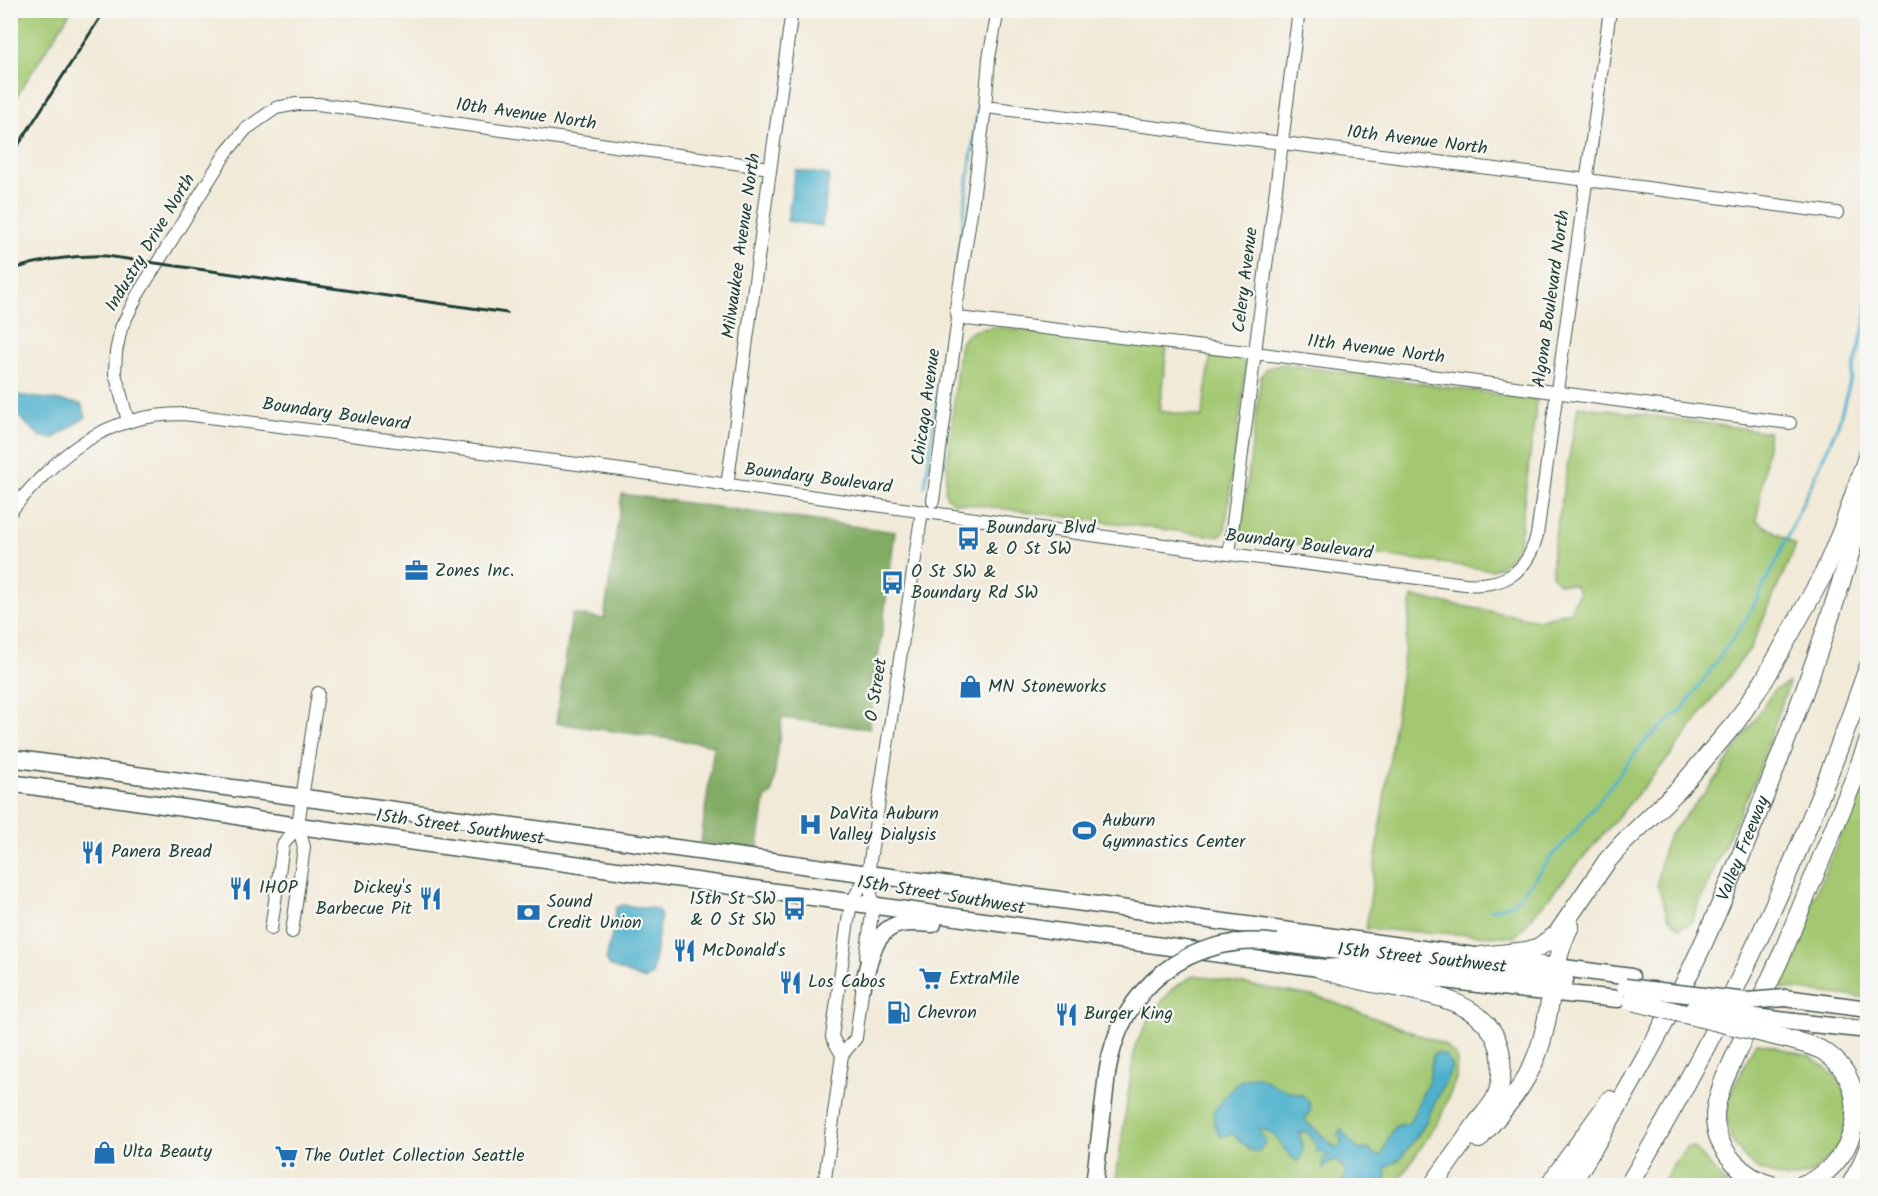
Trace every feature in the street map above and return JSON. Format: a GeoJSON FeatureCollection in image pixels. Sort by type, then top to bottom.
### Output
{"type":"FeatureCollection","features":[{"type":"Feature","properties":{"kind":"highway"},"geometry":{"type":"LineString","coordinates":[[1481,956],[1527,951],[1549,941],[1557,934],[1597,874],[1623,843],[1679,789],[1736,722],[1765,679],[1824,573],[1842,530],[1868,454]]}},
{"type":"Feature","properties":{"kind":"highway","name":"Valley Freeway"},"geometry":{"type":"LineString","coordinates":[[1570,1185],[1608,1124],[1662,1028],[1736,869],[1787,741],[1835,602],[1868,492]]}},
{"type":"Feature","properties":{"kind":"highway"},"geometry":{"type":"LineString","coordinates":[[1628,1185],[1716,1027],[1751,955],[1814,812],[1868,668]]}},
{"type":"Feature","properties":{"kind":"highway"},"geometry":{"type":"LineString","coordinates":[[1775,1185],[1764,1183],[1746,1174],[1725,1151],[1716,1128],[1717,1100],[1787,943],[1868,742]]}},
{"type":"Feature","properties":{"kind":"highway"},"geometry":{"type":"LineString","coordinates":[[1440,1185],[1513,1100],[1525,1082],[1541,1044],[1554,979],[1568,931],[1597,874]]}},
{"type":"Feature","properties":{"kind":"highway"},"geometry":{"type":"LineString","coordinates":[[1319,969],[1344,977],[1451,1001],[1478,1015],[1493,1034],[1501,1062],[1495,1098],[1432,1185]]}},
{"type":"Feature","properties":{"kind":"highway"},"geometry":{"type":"LineString","coordinates":[[1626,991],[1791,1030],[1827,1053],[1842,1070],[1852,1088],[1855,1099],[1855,1120],[1844,1152],[1825,1173],[1809,1183],[1799,1185]]}},
{"type":"Feature","properties":{"kind":"highway"},"geometry":{"type":"LineString","coordinates":[[1548,1185],[1662,1028]]}},
{"type":"Feature","properties":{"kind":"highway"},"geometry":{"type":"LineString","coordinates":[[1850,1185],[1868,1149]]}},
{"type":"Feature","properties":{"kind":"main road","name":"15th Street Southwest"},"geometry":{"type":"LineString","coordinates":[[10,758],[1481,956],[1554,979],[1626,991],[1785,998],[1868,1009]]}},
{"type":"Feature","properties":{"kind":"main road","name":"15th Street Southwest"},"geometry":{"type":"LineString","coordinates":[[10,783],[1319,969],[1341,967],[1526,990],[1554,979],[1626,991]]}},
{"type":"Feature","properties":{"kind":"main road"},"geometry":{"type":"LineString","coordinates":[[862,985],[879,938],[898,924],[1009,926]]}},
{"type":"Feature","properties":{"kind":"main road"},"geometry":{"type":"LineString","coordinates":[[1094,1185],[1107,1074],[1112,1046],[1122,1021],[1137,998],[1168,968],[1198,951],[1226,943],[1248,941],[1277,943],[1554,979]]}},
{"type":"Feature","properties":{"kind":"main road"},"geometry":{"type":"LineString","coordinates":[[1791,1030],[1868,1030]]}},
{"type":"Feature","properties":{"kind":"street","name":"Milwaukee Avenue North"},"geometry":{"type":"LineString","coordinates":[[727,486],[792,10]]}},
{"type":"Feature","properties":{"kind":"street","name":"Chicago Avenue"},"geometry":{"type":"LineString","coordinates":[[933,501],[958,318],[956,309],[985,108],[989,58],[998,10]]}},
{"type":"Feature","properties":{"kind":"street","name":"Celery Avenue"},"geometry":{"type":"LineString","coordinates":[[1229,554],[1299,10]]}},
{"type":"Feature","properties":{"kind":"street","name":"Algona Boulevard North"},"geometry":{"type":"LineString","coordinates":[[1503,580],[1518,571],[1528,560],[1534,546],[1610,10]]}},
{"type":"Feature","properties":{"kind":"street","name":"10th Avenue North"},"geometry":{"type":"LineString","coordinates":[[276,108],[297,104],[318,104],[770,168]]}},
{"type":"Feature","properties":{"kind":"street","name":"Industry Drive North"},"geometry":{"type":"LineString","coordinates":[[128,421],[115,373],[116,352],[125,319],[226,153],[246,129],[276,108]]}},
{"type":"Feature","properties":{"kind":"street","name":"10th Avenue North"},"geometry":{"type":"LineString","coordinates":[[994,108],[1587,180],[1837,213]]}},
{"type":"Feature","properties":{"kind":"street","name":"11th Avenue North"},"geometry":{"type":"LineString","coordinates":[[958,318],[1255,353],[1790,423]]}},
{"type":"Feature","properties":{"kind":"street","name":"Boundary Boulevard"},"geometry":{"type":"LineString","coordinates":[[10,512],[31,487],[65,455],[98,433],[128,421],[166,414],[208,416],[585,465],[1229,554],[1476,585],[1503,580]]}},
{"type":"Feature","properties":{"kind":"street","name":"O Street"},"geometry":{"type":"LineString","coordinates":[[842,1056],[856,1038],[873,906],[868,874],[922,511]]}},
{"type":"Feature","properties":{"kind":"street"},"geometry":{"type":"LineString","coordinates":[[292,932],[304,847],[298,825],[318,693]]}},
{"type":"Feature","properties":{"kind":"street"},"geometry":{"type":"LineString","coordinates":[[271,929],[283,845],[298,825]]}},
{"type":"Feature","properties":{"kind":"street","name":"O Street"},"geometry":{"type":"LineString","coordinates":[[851,903],[868,874]]}},
{"type":"Feature","properties":{"kind":"street"},"geometry":{"type":"LineString","coordinates":[[824,1185],[842,1056],[832,1037],[851,903]]}},
{"type":"Feature","properties":{"kind":"green space"},"geometry":{"type":"Polygon","coordinates":[[[25,10],[71,11],[11,105],[11,33],[25,10]]]}},
{"type":"Feature","properties":{"kind":"green space"},"geometry":{"type":"Polygon","coordinates":[[[994,327],[1167,348],[1159,411],[1202,417],[1211,353],[1242,358],[1246,368],[1225,531],[1221,535],[1214,536],[953,502],[947,497],[945,490],[959,348],[968,334],[994,327]]]}},
{"type":"Feature","properties":{"kind":"green space"},"geometry":{"type":"Polygon","coordinates":[[[1284,364],[1537,400],[1519,543],[1512,556],[1492,570],[1248,537],[1241,530],[1261,376],[1267,368],[1284,364]]]}},
{"type":"Feature","properties":{"kind":"green space"},"geometry":{"type":"Polygon","coordinates":[[[1578,406],[1769,432],[1757,521],[1796,545],[1751,647],[1671,755],[1515,937],[1366,929],[1412,597],[1539,620],[1570,611],[1579,592],[1574,585],[1559,583],[1552,576],[1552,554],[1578,406]]]}},
{"type":"Feature","properties":{"kind":"green space"},"geometry":{"type":"Polygon","coordinates":[[[622,494],[895,532],[869,729],[782,718],[772,794],[765,799],[758,848],[701,843],[714,745],[556,723],[572,614],[604,619],[622,494]]]}},
{"type":"Feature","properties":{"kind":"green space"},"geometry":{"type":"Polygon","coordinates":[[[1789,683],[1756,778],[1691,923],[1680,928],[1669,919],[1657,884],[1663,852],[1669,836],[1716,779],[1774,690],[1789,683]]]}},
{"type":"Feature","properties":{"kind":"green space"},"geometry":{"type":"Polygon","coordinates":[[[1867,767],[1867,998],[1774,987],[1835,849],[1867,767]]]}},
{"type":"Feature","properties":{"kind":"green space"},"geometry":{"type":"Polygon","coordinates":[[[1194,975],[1322,998],[1443,1044],[1457,1057],[1456,1079],[1439,1121],[1396,1185],[1115,1186],[1135,1046],[1151,1015],[1172,989],[1194,975]]]}},
{"type":"Feature","properties":{"kind":"green space"},"geometry":{"type":"Polygon","coordinates":[[[1756,1042],[1809,1056],[1839,1080],[1848,1098],[1850,1115],[1838,1150],[1811,1174],[1787,1179],[1759,1170],[1745,1159],[1731,1139],[1726,1113],[1731,1092],[1756,1042]]]}},
{"type":"Feature","properties":{"kind":"green space"},"geometry":{"type":"Polygon","coordinates":[[[1694,1147],[1727,1185],[1662,1185],[1686,1148],[1694,1147]]]}},
{"type":"Feature","properties":{"kind":"water"},"geometry":{"type":"Polygon","coordinates":[[[795,170],[829,175],[822,226],[787,221],[795,170]]]}},
{"type":"Feature","properties":{"kind":"water"},"geometry":{"type":"Polygon","coordinates":[[[11,394],[81,404],[86,417],[54,438],[41,437],[11,410],[11,394]]]}},
{"type":"Feature","properties":{"kind":"water"},"geometry":{"type":"Polygon","coordinates":[[[622,905],[657,909],[661,916],[652,975],[645,980],[609,966],[606,959],[616,908],[622,905]]]}},
{"type":"Feature","properties":{"kind":"water"},"geometry":{"type":"Polygon","coordinates":[[[1439,1053],[1447,1056],[1452,1068],[1422,1129],[1401,1158],[1385,1168],[1386,1179],[1384,1183],[1377,1182],[1380,1185],[1351,1185],[1353,1184],[1341,1182],[1345,1178],[1345,1170],[1336,1160],[1328,1163],[1323,1169],[1323,1160],[1329,1156],[1317,1151],[1314,1141],[1306,1131],[1299,1133],[1303,1151],[1297,1161],[1272,1134],[1266,1131],[1258,1128],[1266,1142],[1258,1152],[1250,1150],[1233,1134],[1220,1136],[1214,1122],[1214,1112],[1224,1097],[1241,1080],[1256,1076],[1287,1091],[1302,1095],[1309,1102],[1311,1110],[1305,1118],[1308,1124],[1336,1148],[1342,1144],[1338,1133],[1341,1129],[1358,1149],[1368,1149],[1374,1155],[1382,1156],[1387,1140],[1396,1126],[1409,1123],[1429,1080],[1433,1054],[1439,1053]]]}},
{"type":"Feature","properties":{"kind":"waterway"},"geometry":{"type":"LineString","coordinates":[[988,32],[991,10]]}},
{"type":"Feature","properties":{"kind":"waterway"},"geometry":{"type":"LineString","coordinates":[[955,279],[982,77]]}},
{"type":"Feature","properties":{"kind":"waterway"},"geometry":{"type":"LineString","coordinates":[[1491,910],[1512,904],[1529,885],[1577,829],[1646,740],[1682,710],[1744,623],[1776,562],[1838,425],[1858,353],[1868,298]]}},
{"type":"Feature","properties":{"kind":"waterway"},"geometry":{"type":"LineString","coordinates":[[925,486],[945,342]]}},
{"type":"Feature","properties":{"kind":"railway"},"geometry":{"type":"LineString","coordinates":[[10,158],[105,10]]}},
{"type":"Feature","properties":{"kind":"railway"},"geometry":{"type":"LineString","coordinates":[[10,270],[57,259],[106,256],[507,313]]}},
{"type":"Feature","properties":{"kind":"place","name":"Boundary Blvd & O St SW"},"geometry":{"type":"Point","coordinates":[968,538]}},
{"type":"Feature","properties":{"kind":"place","name":"Zones Inc."},"geometry":{"type":"Point","coordinates":[417,571]}},
{"type":"Feature","properties":{"kind":"place","name":"O St SW & Boundary Rd SW"},"geometry":{"type":"Point","coordinates":[893,582]}},
{"type":"Feature","properties":{"kind":"place","name":"MN Stoneworks"},"geometry":{"type":"Point","coordinates":[970,687]}},
{"type":"Feature","properties":{"kind":"place","name":"DaVita Auburn Valley Dialysis"},"geometry":{"type":"Point","coordinates":[811,824]}},
{"type":"Feature","properties":{"kind":"place","name":"Auburn Gymnastics Center"},"geometry":{"type":"Point","coordinates":[1084,831]}},
{"type":"Feature","properties":{"kind":"place","name":"Panera Bread"},"geometry":{"type":"Point","coordinates":[93,852]}},
{"type":"Feature","properties":{"kind":"place","name":"IHOP"},"geometry":{"type":"Point","coordinates":[241,888]}},
{"type":"Feature","properties":{"kind":"place","name":"Dickey's Barbecue Pit"},"geometry":{"type":"Point","coordinates":[430,898]}},
{"type":"Feature","properties":{"kind":"place","name":"15th St SW & O St SW"},"geometry":{"type":"Point","coordinates":[794,909]}},
{"type":"Feature","properties":{"kind":"place","name":"Sound Credit Union"},"geometry":{"type":"Point","coordinates":[529,912]}},
{"type":"Feature","properties":{"kind":"place","name":"McDonald's"},"geometry":{"type":"Point","coordinates":[684,951]}},
{"type":"Feature","properties":{"kind":"place","name":"ExtraMile"},"geometry":{"type":"Point","coordinates":[931,979]}},
{"type":"Feature","properties":{"kind":"place","name":"Los Cabos"},"geometry":{"type":"Point","coordinates":[790,982]}},
{"type":"Feature","properties":{"kind":"place","name":"Chevron"},"geometry":{"type":"Point","coordinates":[899,1013]}},
{"type":"Feature","properties":{"kind":"place","name":"Burger King"},"geometry":{"type":"Point","coordinates":[1066,1014]}},
{"type":"Feature","properties":{"kind":"place","name":"Ulta Beauty"},"geometry":{"type":"Point","coordinates":[104,1152]}},
{"type":"Feature","properties":{"kind":"place","name":"The Outlet Collection Seattle"},"geometry":{"type":"Point","coordinates":[286,1156]}}]}
